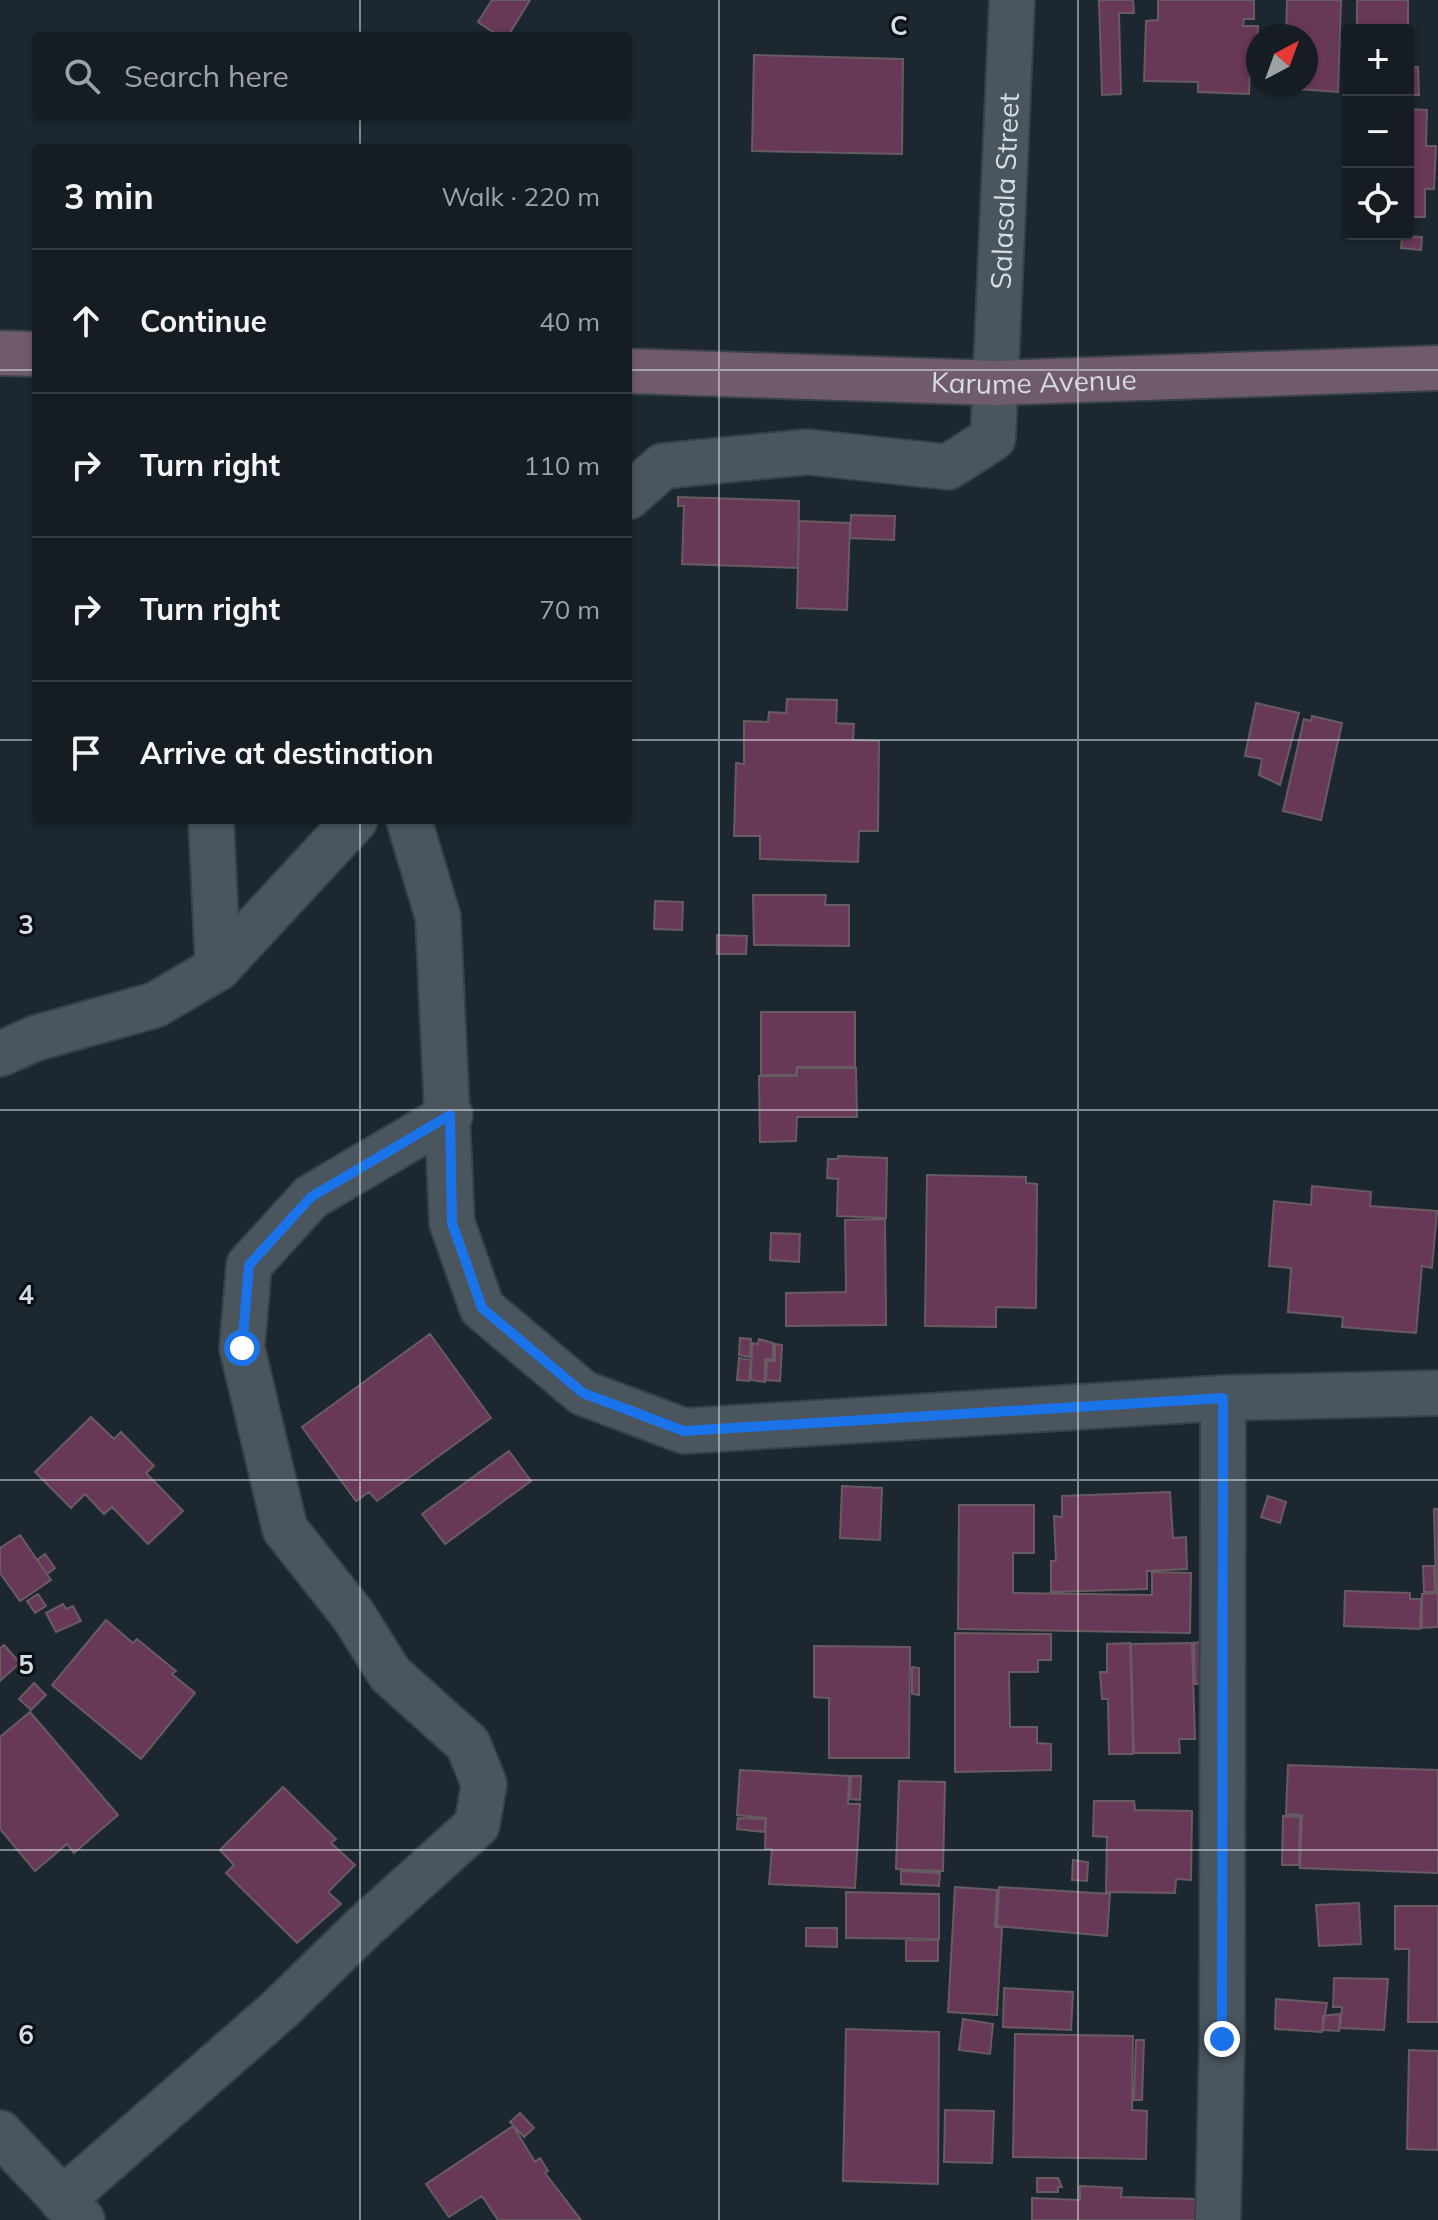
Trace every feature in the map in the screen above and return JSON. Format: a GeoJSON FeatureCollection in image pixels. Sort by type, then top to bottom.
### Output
{"type":"FeatureCollection","features":[{"type":"Feature","properties":{"kind":"main road"},"geometry":{"type":"LineString","coordinates":[[0,353],[32,354]]}},
{"type":"Feature","properties":{"kind":"main road","name":"Karume Avenue"},"geometry":{"type":"LineString","coordinates":[[632,371],[996,383],[1438,368]]}},
{"type":"Feature","properties":{"kind":"street","name":"Salasala Street"},"geometry":{"type":"LineString","coordinates":[[632,493],[663,466],[807,452],[948,467],[993,438],[1012,0]]}},
{"type":"Feature","properties":{"kind":"street"},"geometry":{"type":"LineString","coordinates":[[211,824],[218,968]]}},
{"type":"Feature","properties":{"kind":"street"},"geometry":{"type":"LineString","coordinates":[[0,1054],[36,1038],[155,1005],[218,968],[351,824]]}},
{"type":"Feature","properties":{"kind":"street"},"geometry":{"type":"LineString","coordinates":[[410,824],[438,917],[450,1115],[452,1223],[482,1308],[583,1393],[684,1431],[1223,1398],[1438,1393]]}},
{"type":"Feature","properties":{"kind":"street"},"geometry":{"type":"LineString","coordinates":[[3,2142],[72,2210],[364,1927],[477,1825],[484,1784],[468,1744],[390,1674],[353,1615],[285,1529],[242,1348],[249,1265],[311,1197],[450,1115]]}},
{"type":"Feature","properties":{"kind":"street"},"geometry":{"type":"LineString","coordinates":[[1218,2220],[1222,2039],[1223,1398]]}},
{"type":"Feature","properties":{"kind":"building"},"geometry":{"type":"Polygon","coordinates":[[[492,0],[530,0],[510,32],[493,32],[478,22],[492,0]]]}},
{"type":"Feature","properties":{"kind":"building"},"geometry":{"type":"Polygon","coordinates":[[[1099,0],[1133,0],[1134,13],[1119,13],[1121,94],[1102,95],[1099,0]]]}},
{"type":"Feature","properties":{"kind":"building"},"geometry":{"type":"Polygon","coordinates":[[[1158,0],[1254,0],[1254,19],[1244,19],[1243,26],[1246,26],[1246,94],[1198,92],[1198,82],[1144,81],[1146,21],[1158,20],[1158,0]]]}},
{"type":"Feature","properties":{"kind":"building"},"geometry":{"type":"Polygon","coordinates":[[[1287,0],[1341,0],[1338,92],[1318,90],[1318,24],[1286,24],[1287,0]]]}},
{"type":"Feature","properties":{"kind":"building"},"geometry":{"type":"Polygon","coordinates":[[[1357,0],[1408,0],[1408,24],[1357,24],[1357,0]]]}},
{"type":"Feature","properties":{"kind":"building"},"geometry":{"type":"Polygon","coordinates":[[[754,55],[903,59],[902,154],[752,151],[754,55]]]}},
{"type":"Feature","properties":{"kind":"building"},"geometry":{"type":"Polygon","coordinates":[[[1414,67],[1418,67],[1419,95],[1414,95],[1414,67]]]}},
{"type":"Feature","properties":{"kind":"building"},"geometry":{"type":"Polygon","coordinates":[[[1414,109],[1427,110],[1426,146],[1436,146],[1434,189],[1425,189],[1425,217],[1414,217],[1414,109]]]}},
{"type":"Feature","properties":{"kind":"building"},"geometry":{"type":"Polygon","coordinates":[[[1422,237],[1421,250],[1401,248],[1402,240],[1422,237]]]}},
{"type":"Feature","properties":{"kind":"building"},"geometry":{"type":"Polygon","coordinates":[[[678,497],[799,501],[798,568],[682,564],[684,506],[678,506],[678,497]]]}},
{"type":"Feature","properties":{"kind":"building"},"geometry":{"type":"Polygon","coordinates":[[[851,515],[895,516],[894,540],[850,538],[851,515]]]}},
{"type":"Feature","properties":{"kind":"building"},"geometry":{"type":"Polygon","coordinates":[[[799,521],[850,523],[847,610],[797,608],[799,521]]]}},
{"type":"Feature","properties":{"kind":"building"},"geometry":{"type":"Polygon","coordinates":[[[787,699],[837,700],[836,723],[854,724],[853,740],[879,741],[878,831],[859,831],[858,862],[760,859],[760,836],[734,836],[736,763],[744,764],[744,721],[768,722],[769,712],[786,713],[787,699]]]}},
{"type":"Feature","properties":{"kind":"building"},"geometry":{"type":"Polygon","coordinates":[[[1256,703],[1299,713],[1280,785],[1259,775],[1262,759],[1245,756],[1256,703]]]}},
{"type":"Feature","properties":{"kind":"building"},"geometry":{"type":"Polygon","coordinates":[[[1312,716],[1342,723],[1321,820],[1283,811],[1304,719],[1311,721],[1312,716]]]}},
{"type":"Feature","properties":{"kind":"building"},"geometry":{"type":"Polygon","coordinates":[[[753,895],[826,895],[825,905],[849,905],[849,946],[754,945],[753,895]]]}},
{"type":"Feature","properties":{"kind":"building"},"geometry":{"type":"Polygon","coordinates":[[[655,901],[683,902],[682,930],[654,929],[655,901]]]}},
{"type":"Feature","properties":{"kind":"building"},"geometry":{"type":"Polygon","coordinates":[[[717,935],[747,936],[746,954],[717,954],[717,935]]]}},
{"type":"Feature","properties":{"kind":"building"},"geometry":{"type":"Polygon","coordinates":[[[761,1012],[855,1012],[855,1067],[797,1067],[796,1075],[761,1075],[761,1012]]]}},
{"type":"Feature","properties":{"kind":"building"},"geometry":{"type":"Polygon","coordinates":[[[797,1068],[856,1068],[857,1117],[797,1117],[796,1141],[760,1142],[759,1076],[797,1076],[797,1068]]]}},
{"type":"Feature","properties":{"kind":"building"},"geometry":{"type":"Polygon","coordinates":[[[838,1156],[887,1158],[886,1218],[837,1216],[838,1179],[827,1178],[828,1159],[838,1159],[838,1156]]]}},
{"type":"Feature","properties":{"kind":"building"},"geometry":{"type":"Polygon","coordinates":[[[927,1175],[1026,1177],[1026,1183],[1037,1184],[1036,1308],[996,1307],[996,1327],[925,1326],[927,1175]]]}},
{"type":"Feature","properties":{"kind":"building"},"geometry":{"type":"Polygon","coordinates":[[[1312,1186],[1371,1192],[1370,1206],[1437,1211],[1432,1268],[1422,1266],[1416,1333],[1342,1327],[1343,1317],[1288,1312],[1291,1268],[1269,1266],[1274,1201],[1311,1205],[1312,1186]]]}},
{"type":"Feature","properties":{"kind":"building"},"geometry":{"type":"Polygon","coordinates":[[[885,1219],[886,1325],[786,1326],[786,1293],[846,1292],[845,1220],[885,1219]]]}},
{"type":"Feature","properties":{"kind":"building"},"geometry":{"type":"Polygon","coordinates":[[[771,1233],[800,1234],[799,1262],[770,1260],[771,1233]]]}},
{"type":"Feature","properties":{"kind":"building"},"geometry":{"type":"Polygon","coordinates":[[[430,1334],[491,1418],[377,1501],[369,1492],[356,1501],[302,1427],[430,1334]]]}},
{"type":"Feature","properties":{"kind":"building"},"geometry":{"type":"Polygon","coordinates":[[[740,1338],[751,1339],[750,1357],[739,1355],[740,1338]]]}},
{"type":"Feature","properties":{"kind":"building"},"geometry":{"type":"Polygon","coordinates":[[[759,1339],[773,1343],[773,1359],[765,1359],[765,1382],[751,1380],[752,1343],[758,1344],[759,1339]]]}},
{"type":"Feature","properties":{"kind":"building"},"geometry":{"type":"Polygon","coordinates":[[[775,1344],[782,1345],[780,1381],[766,1380],[767,1361],[775,1361],[775,1344]]]}},
{"type":"Feature","properties":{"kind":"building"},"geometry":{"type":"Polygon","coordinates":[[[739,1358],[751,1360],[749,1381],[737,1380],[739,1358]]]}},
{"type":"Feature","properties":{"kind":"building"},"geometry":{"type":"Polygon","coordinates":[[[91,1417],[114,1439],[121,1432],[154,1466],[146,1473],[183,1511],[148,1544],[112,1507],[104,1514],[85,1494],[71,1508],[35,1472],[91,1417]]]}},
{"type":"Feature","properties":{"kind":"building"},"geometry":{"type":"Polygon","coordinates":[[[509,1451],[531,1481],[445,1544],[422,1514],[509,1451]]]}},
{"type":"Feature","properties":{"kind":"building"},"geometry":{"type":"Polygon","coordinates":[[[842,1486],[882,1488],[880,1540],[840,1538],[842,1486]]]}},
{"type":"Feature","properties":{"kind":"building"},"geometry":{"type":"Polygon","coordinates":[[[1170,1492],[1173,1538],[1186,1537],[1187,1569],[1147,1571],[1147,1589],[1051,1592],[1051,1561],[1056,1561],[1054,1516],[1062,1517],[1062,1496],[1170,1492]]]}},
{"type":"Feature","properties":{"kind":"building"},"geometry":{"type":"Polygon","coordinates":[[[1268,1496],[1286,1502],[1280,1523],[1261,1517],[1268,1496]]]}},
{"type":"Feature","properties":{"kind":"building"},"geometry":{"type":"Polygon","coordinates":[[[959,1505],[1034,1505],[1034,1553],[1013,1553],[1013,1593],[1152,1595],[1152,1572],[1191,1573],[1190,1633],[958,1629],[959,1505]]]}},
{"type":"Feature","properties":{"kind":"building"},"geometry":{"type":"Polygon","coordinates":[[[1434,1509],[1438,1509],[1438,1627],[1422,1628],[1422,1594],[1436,1593],[1434,1509]]]}},
{"type":"Feature","properties":{"kind":"building"},"geometry":{"type":"Polygon","coordinates":[[[20,1535],[51,1580],[20,1601],[0,1573],[0,1548],[20,1535]]]}},
{"type":"Feature","properties":{"kind":"building"},"geometry":{"type":"Polygon","coordinates":[[[45,1554],[55,1568],[47,1574],[37,1560],[45,1554]]]}},
{"type":"Feature","properties":{"kind":"building"},"geometry":{"type":"Polygon","coordinates":[[[1423,1566],[1434,1566],[1435,1592],[1424,1592],[1423,1566]]]}},
{"type":"Feature","properties":{"kind":"building"},"geometry":{"type":"Polygon","coordinates":[[[1345,1591],[1410,1593],[1410,1599],[1421,1599],[1420,1629],[1344,1626],[1345,1591]]]}},
{"type":"Feature","properties":{"kind":"building"},"geometry":{"type":"Polygon","coordinates":[[[38,1594],[46,1606],[35,1613],[27,1601],[38,1594]]]}},
{"type":"Feature","properties":{"kind":"building"},"geometry":{"type":"Polygon","coordinates":[[[63,1604],[66,1609],[73,1606],[81,1621],[56,1632],[46,1613],[63,1604]]]}},
{"type":"Feature","properties":{"kind":"building"},"geometry":{"type":"Polygon","coordinates":[[[106,1620],[133,1643],[137,1639],[176,1671],[172,1674],[195,1693],[141,1759],[52,1685],[106,1620]]]}},
{"type":"Feature","properties":{"kind":"building"},"geometry":{"type":"Polygon","coordinates":[[[955,1633],[1051,1634],[1051,1660],[1038,1660],[1038,1672],[1009,1672],[1010,1727],[1037,1727],[1037,1743],[1051,1744],[1051,1770],[955,1772],[955,1633]]]}},
{"type":"Feature","properties":{"kind":"building"},"geometry":{"type":"Polygon","coordinates":[[[1202,1642],[1204,1684],[1195,1684],[1194,1643],[1202,1642]]]}},
{"type":"Feature","properties":{"kind":"building"},"geometry":{"type":"Polygon","coordinates":[[[1130,1643],[1133,1754],[1109,1754],[1108,1699],[1102,1699],[1100,1672],[1107,1672],[1107,1644],[1130,1643]]]}},
{"type":"Feature","properties":{"kind":"building"},"geometry":{"type":"Polygon","coordinates":[[[1192,1643],[1195,1739],[1179,1739],[1180,1753],[1134,1753],[1131,1644],[1192,1643]]]}},
{"type":"Feature","properties":{"kind":"building"},"geometry":{"type":"Polygon","coordinates":[[[4,1645],[20,1663],[0,1681],[0,1648],[4,1645]]]}},
{"type":"Feature","properties":{"kind":"building"},"geometry":{"type":"Polygon","coordinates":[[[814,1646],[910,1647],[909,1758],[829,1758],[829,1698],[814,1697],[814,1646]]]}},
{"type":"Feature","properties":{"kind":"building"},"geometry":{"type":"Polygon","coordinates":[[[912,1667],[919,1668],[919,1695],[912,1694],[912,1667]]]}},
{"type":"Feature","properties":{"kind":"building"},"geometry":{"type":"Polygon","coordinates":[[[34,1683],[46,1695],[31,1710],[19,1699],[34,1683]]]}},
{"type":"Feature","properties":{"kind":"building"},"geometry":{"type":"Polygon","coordinates":[[[30,1712],[118,1815],[74,1853],[67,1844],[35,1871],[0,1829],[0,1737],[30,1712]]]}},
{"type":"Feature","properties":{"kind":"building"},"geometry":{"type":"Polygon","coordinates":[[[1288,1765],[1438,1770],[1438,1873],[1300,1868],[1302,1815],[1286,1814],[1288,1765]]]}},
{"type":"Feature","properties":{"kind":"building"},"geometry":{"type":"Polygon","coordinates":[[[740,1770],[849,1776],[848,1804],[860,1804],[855,1888],[769,1884],[772,1849],[765,1849],[766,1818],[737,1815],[740,1770]]]}},
{"type":"Feature","properties":{"kind":"building"},"geometry":{"type":"Polygon","coordinates":[[[851,1776],[861,1776],[860,1800],[850,1799],[851,1776]]]}},
{"type":"Feature","properties":{"kind":"building"},"geometry":{"type":"Polygon","coordinates":[[[899,1781],[945,1782],[943,1871],[896,1869],[899,1781]]]}},
{"type":"Feature","properties":{"kind":"building"},"geometry":{"type":"Polygon","coordinates":[[[283,1787],[336,1839],[331,1843],[355,1865],[328,1892],[341,1904],[297,1943],[226,1873],[234,1865],[220,1850],[283,1787]]]}},
{"type":"Feature","properties":{"kind":"building"},"geometry":{"type":"Polygon","coordinates":[[[1094,1801],[1134,1801],[1135,1810],[1192,1811],[1191,1880],[1176,1879],[1175,1893],[1106,1892],[1107,1837],[1093,1836],[1094,1801]]]}},
{"type":"Feature","properties":{"kind":"building"},"geometry":{"type":"Polygon","coordinates":[[[1283,1816],[1300,1817],[1299,1865],[1282,1865],[1283,1816]]]}},
{"type":"Feature","properties":{"kind":"building"},"geometry":{"type":"Polygon","coordinates":[[[738,1818],[765,1819],[765,1832],[737,1829],[738,1818]]]}},
{"type":"Feature","properties":{"kind":"building"},"geometry":{"type":"Polygon","coordinates":[[[1073,1860],[1088,1862],[1087,1881],[1072,1880],[1073,1860]]]}},
{"type":"Feature","properties":{"kind":"building"},"geometry":{"type":"Polygon","coordinates":[[[901,1871],[940,1873],[939,1886],[901,1884],[901,1871]]]}},
{"type":"Feature","properties":{"kind":"building"},"geometry":{"type":"Polygon","coordinates":[[[955,1887],[997,1890],[995,1927],[1002,1928],[997,2015],[948,2012],[955,1887]]]}},
{"type":"Feature","properties":{"kind":"building"},"geometry":{"type":"Polygon","coordinates":[[[999,1887],[1110,1894],[1107,1936],[997,1926],[999,1887]]]}},
{"type":"Feature","properties":{"kind":"building"},"geometry":{"type":"Polygon","coordinates":[[[846,1892],[939,1894],[939,1939],[846,1938],[846,1892]]]}},
{"type":"Feature","properties":{"kind":"building"},"geometry":{"type":"Polygon","coordinates":[[[1359,1903],[1361,1944],[1319,1946],[1316,1905],[1359,1903]]]}},
{"type":"Feature","properties":{"kind":"building"},"geometry":{"type":"Polygon","coordinates":[[[1395,1906],[1438,1906],[1438,2022],[1408,2022],[1409,1949],[1395,1949],[1395,1906]]]}},
{"type":"Feature","properties":{"kind":"building"},"geometry":{"type":"Polygon","coordinates":[[[806,1928],[837,1928],[837,1947],[806,1946],[806,1928]]]}},
{"type":"Feature","properties":{"kind":"building"},"geometry":{"type":"Polygon","coordinates":[[[906,1940],[938,1940],[938,1961],[906,1961],[906,1940]]]}},
{"type":"Feature","properties":{"kind":"building"},"geometry":{"type":"Polygon","coordinates":[[[1334,1978],[1388,1979],[1384,2030],[1340,2028],[1342,2007],[1333,2007],[1334,1978]]]}},
{"type":"Feature","properties":{"kind":"building"},"geometry":{"type":"Polygon","coordinates":[[[1004,1988],[1073,1992],[1071,2030],[1003,2027],[1004,1988]]]}},
{"type":"Feature","properties":{"kind":"building"},"geometry":{"type":"Polygon","coordinates":[[[1276,1999],[1327,2003],[1322,2032],[1275,2029],[1276,1999]]]}},
{"type":"Feature","properties":{"kind":"building"},"geometry":{"type":"Polygon","coordinates":[[[1340,2014],[1339,2031],[1323,2030],[1323,2016],[1340,2014]]]}},
{"type":"Feature","properties":{"kind":"building"},"geometry":{"type":"Polygon","coordinates":[[[963,2019],[993,2024],[990,2054],[959,2050],[963,2019]]]}},
{"type":"Feature","properties":{"kind":"building"},"geometry":{"type":"Polygon","coordinates":[[[846,2029],[939,2032],[938,2184],[843,2181],[846,2029]]]}},
{"type":"Feature","properties":{"kind":"building"},"geometry":{"type":"Polygon","coordinates":[[[1015,2034],[1133,2036],[1132,2110],[1147,2111],[1146,2159],[1013,2157],[1015,2034]]]}},
{"type":"Feature","properties":{"kind":"building"},"geometry":{"type":"Polygon","coordinates":[[[1136,2040],[1144,2040],[1142,2100],[1134,2100],[1136,2040]]]}},
{"type":"Feature","properties":{"kind":"building"},"geometry":{"type":"Polygon","coordinates":[[[1409,2050],[1438,2051],[1438,2150],[1407,2149],[1409,2050]]]}},
{"type":"Feature","properties":{"kind":"building"},"geometry":{"type":"Polygon","coordinates":[[[945,2110],[994,2111],[992,2163],[944,2162],[945,2110]]]}},
{"type":"Feature","properties":{"kind":"building"},"geometry":{"type":"Polygon","coordinates":[[[520,2113],[534,2128],[524,2137],[510,2122],[520,2113]]]}},
{"type":"Feature","properties":{"kind":"building"},"geometry":{"type":"Polygon","coordinates":[[[513,2126],[535,2162],[540,2158],[548,2171],[545,2173],[581,2220],[498,2220],[482,2196],[449,2217],[426,2184],[513,2126]]]}},
{"type":"Feature","properties":{"kind":"building"},"geometry":{"type":"Polygon","coordinates":[[[1037,2178],[1058,2178],[1062,2187],[1058,2187],[1058,2192],[1037,2192],[1037,2178]]]}},
{"type":"Feature","properties":{"kind":"building"},"geometry":{"type":"Polygon","coordinates":[[[1080,2186],[1122,2188],[1121,2197],[1195,2199],[1195,2220],[1032,2220],[1032,2198],[1080,2200],[1080,2186]]]}},
{"type":"Feature","properties":{"kind":"route"},"geometry":{"type":"LineString","coordinates":[[242,1348],[249,1265],[311,1197],[450,1115],[452,1223],[482,1308],[583,1393],[684,1431],[1223,1398],[1222,2039]]}}]}
